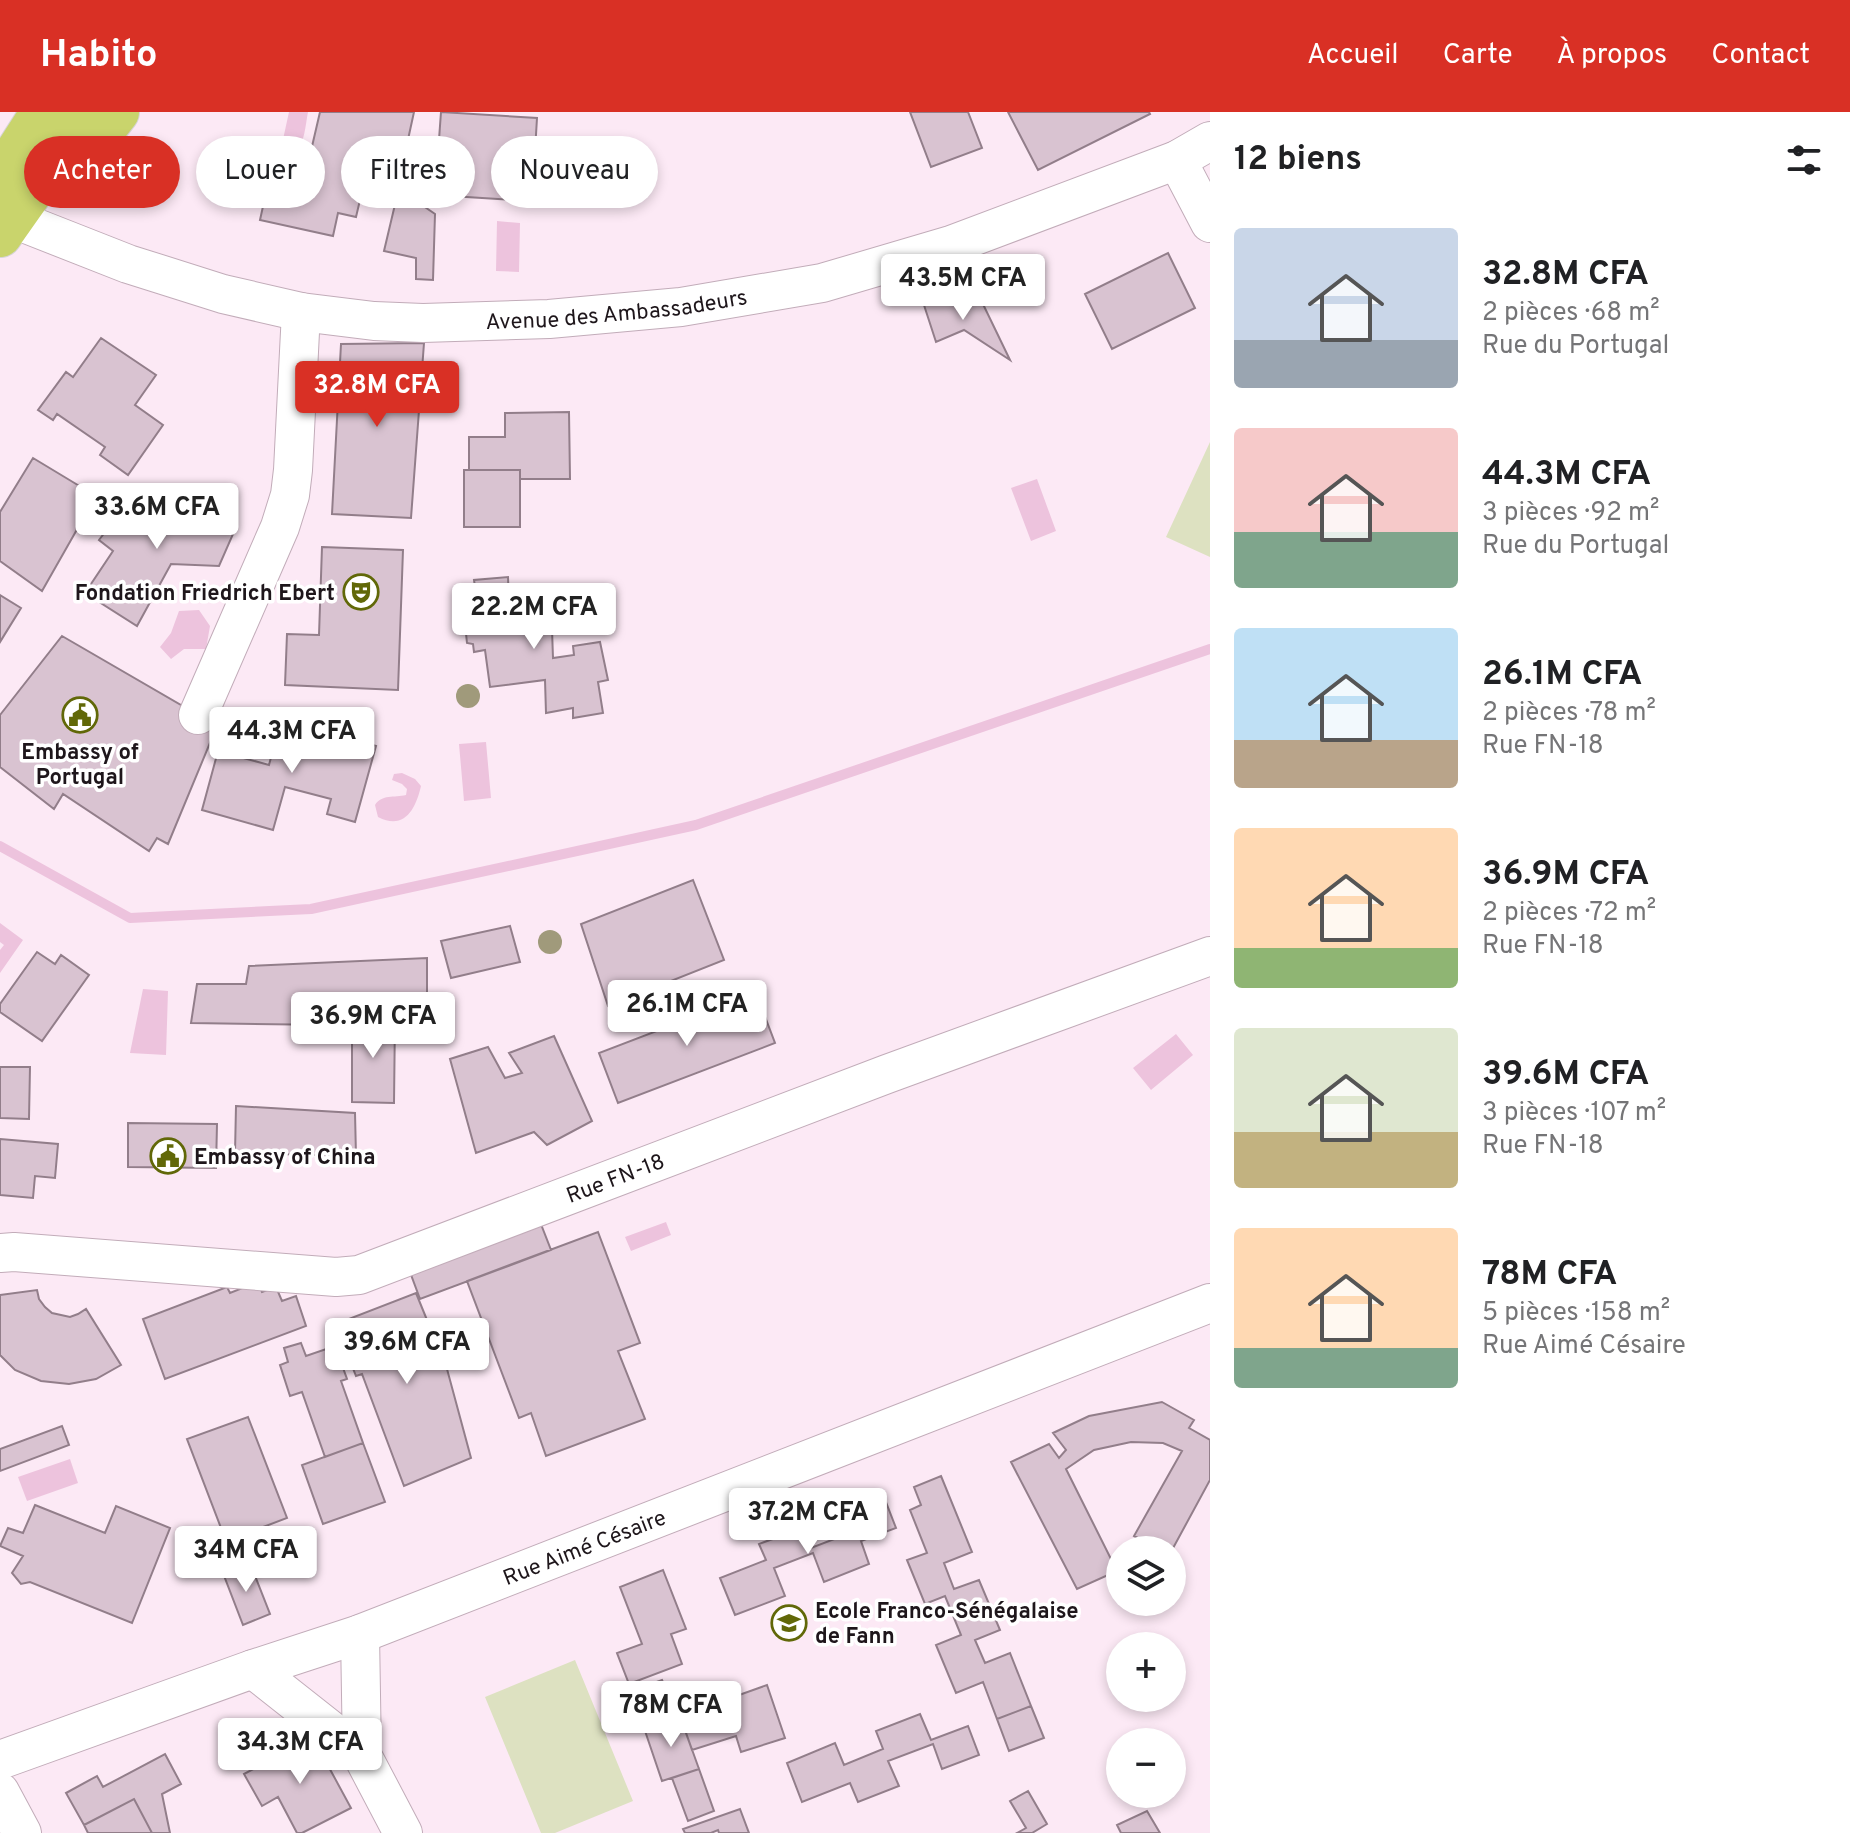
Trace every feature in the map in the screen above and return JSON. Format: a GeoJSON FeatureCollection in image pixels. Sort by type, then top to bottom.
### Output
{"type":"FeatureCollection","features":[{"type":"Feature","properties":{"kind":"highway"},"geometry":{"type":"LineString","coordinates":[[0,128],[10,112]]}},
{"type":"Feature","properties":{"kind":"highway"},"geometry":{"type":"LineString","coordinates":[[10,206],[43,112]]}},
{"type":"Feature","properties":{"kind":"highway"},"geometry":{"type":"LineString","coordinates":[[10,206],[80,112]]}},
{"type":"Feature","properties":{"kind":"highway"},"geometry":{"type":"LineString","coordinates":[[10,206],[68,167],[117,112]]}},
{"type":"Feature","properties":{"kind":"street","name":"Avenue des Ambassadeurs"},"geometry":{"type":"LineString","coordinates":[[10,206],[128,264],[223,294],[301,312],[374,321],[423,323],[549,319],[681,307],[822,283],[951,245],[1177,160],[1210,141]]}},
{"type":"Feature","properties":{"kind":"street"},"geometry":{"type":"LineString","coordinates":[[1177,160],[1210,223]]}},
{"type":"Feature","properties":{"kind":"street"},"geometry":{"type":"LineString","coordinates":[[198,715],[280,527],[290,495],[301,312]]}},
{"type":"Feature","properties":{"kind":"street","name":"Rue FN-18"},"geometry":{"type":"LineString","coordinates":[[0,1253],[336,1277],[359,1275],[887,1074],[1210,956]]}},
{"type":"Feature","properties":{"kind":"street","name":"Rue Aimé Césaire"},"geometry":{"type":"LineString","coordinates":[[0,1760],[360,1634],[1203,1312]]}},
{"type":"Feature","properties":{"kind":"street"},"geometry":{"type":"LineString","coordinates":[[360,1634],[362,1755]]}},
{"type":"Feature","properties":{"kind":"street"},"geometry":{"type":"LineString","coordinates":[[253,1669],[362,1755],[403,1833]]}},
{"type":"Feature","properties":{"kind":"street"},"geometry":{"type":"LineString","coordinates":[[0,1792],[22,1833]]}},
{"type":"Feature","properties":{"kind":"green space"},"geometry":{"type":"Polygon","coordinates":[[[1210,442],[1210,557],[1166,537],[1210,442]]]}},
{"type":"Feature","properties":{"kind":"green space"},"geometry":{"type":"Polygon","coordinates":[[[575,1660],[633,1801],[555,1833],[541,1833],[485,1697],[575,1660]]]}},
{"type":"Feature","properties":{"kind":"shaded area"},"geometry":{"type":"Polygon","coordinates":[[[289,112],[308,112],[303,136],[284,136],[289,112]]]}},
{"type":"Feature","properties":{"kind":"shaded area"},"geometry":{"type":"Polygon","coordinates":[[[497,221],[520,223],[519,272],[496,271],[497,221]]]}},
{"type":"Feature","properties":{"kind":"shaded area"},"geometry":{"type":"Polygon","coordinates":[[[1037,479],[1056,531],[1031,541],[1011,488],[1037,479]]]}},
{"type":"Feature","properties":{"kind":"shaded area"},"geometry":{"type":"Polygon","coordinates":[[[199,610],[210,626],[206,649],[184,649],[171,659],[160,647],[171,633],[179,611],[199,610]]]}},
{"type":"Feature","properties":{"kind":"shaded area"},"geometry":{"type":"Polygon","coordinates":[[[486,742],[491,798],[464,801],[459,744],[486,742]]]}},
{"type":"Feature","properties":{"kind":"shaded area"},"geometry":{"type":"Polygon","coordinates":[[[402,773],[421,786],[416,802],[402,819],[387,821],[378,817],[375,805],[385,798],[406,795],[407,789],[392,780],[394,774],[402,773]]]}},
{"type":"Feature","properties":{"kind":"shaded area"},"geometry":{"type":"Polygon","coordinates":[[[0,923],[23,940],[0,973],[0,950],[4,945],[0,942],[0,923]]]}},
{"type":"Feature","properties":{"kind":"shaded area"},"geometry":{"type":"Polygon","coordinates":[[[143,989],[168,991],[166,1055],[130,1053],[143,989]]]}},
{"type":"Feature","properties":{"kind":"shaded area"},"geometry":{"type":"Polygon","coordinates":[[[1176,1034],[1193,1055],[1151,1090],[1133,1068],[1176,1034]]]}},
{"type":"Feature","properties":{"kind":"shaded area"},"geometry":{"type":"Polygon","coordinates":[[[666,1222],[671,1235],[631,1251],[625,1237],[666,1222]]]}},
{"type":"Feature","properties":{"kind":"shaded area"},"geometry":{"type":"Polygon","coordinates":[[[70,1459],[78,1483],[27,1501],[18,1477],[70,1459]]]}},
{"type":"Feature","properties":{"kind":"building"},"geometry":{"type":"Polygon","coordinates":[[[320,112],[414,112],[409,136],[341,136],[341,208],[358,208],[356,217],[338,213],[333,236],[260,220],[263,208],[325,208],[325,136],[314,136],[320,112]]]}},
{"type":"Feature","properties":{"kind":"building"},"geometry":{"type":"Polygon","coordinates":[[[441,112],[537,118],[536,136],[491,136],[491,198],[475,197],[475,136],[439,136],[441,112]]]}},
{"type":"Feature","properties":{"kind":"building"},"geometry":{"type":"Polygon","coordinates":[[[910,112],[968,112],[982,148],[931,167],[910,112]]]}},
{"type":"Feature","properties":{"kind":"building"},"geometry":{"type":"Polygon","coordinates":[[[1008,112],[1149,112],[1150,114],[1038,170],[1008,112]]]}},
{"type":"Feature","properties":{"kind":"building"},"geometry":{"type":"Polygon","coordinates":[[[394,208],[426,208],[435,214],[433,280],[416,279],[416,258],[384,251],[394,208]]]}},
{"type":"Feature","properties":{"kind":"building"},"geometry":{"type":"Polygon","coordinates":[[[1168,253],[1195,308],[1112,349],[1085,294],[1168,253]]]}},
{"type":"Feature","properties":{"kind":"building"},"geometry":{"type":"Polygon","coordinates":[[[981,300],[1010,360],[964,330],[936,342],[923,302],[981,300]]]}},
{"type":"Feature","properties":{"kind":"building"},"geometry":{"type":"Polygon","coordinates":[[[101,338],[156,375],[135,405],[163,425],[128,475],[100,455],[105,447],[57,414],[53,420],[38,410],[66,372],[73,377],[101,338]]]}},
{"type":"Feature","properties":{"kind":"building"},"geometry":{"type":"Polygon","coordinates":[[[424,343],[411,518],[332,514],[341,344],[424,343]]]}},
{"type":"Feature","properties":{"kind":"building"},"geometry":{"type":"Polygon","coordinates":[[[569,412],[570,479],[520,479],[520,470],[469,470],[469,437],[505,437],[505,413],[569,412]]]}},
{"type":"Feature","properties":{"kind":"building"},"geometry":{"type":"Polygon","coordinates":[[[33,458],[96,496],[42,591],[0,561],[0,512],[33,458]]]}},
{"type":"Feature","properties":{"kind":"building"},"geometry":{"type":"Polygon","coordinates":[[[464,470],[520,470],[520,527],[464,527],[464,470]]]}},
{"type":"Feature","properties":{"kind":"building"},"geometry":{"type":"Polygon","coordinates":[[[125,506],[233,506],[237,525],[219,566],[171,564],[137,626],[85,593],[113,551],[99,540],[125,506]]]}},
{"type":"Feature","properties":{"kind":"building","name":"Fondation Friedrich Ebert"},"geometry":{"type":"Polygon","coordinates":[[[322,547],[403,550],[398,690],[285,685],[287,634],[319,635],[322,547]]]}},
{"type":"Feature","properties":{"kind":"building"},"geometry":{"type":"Polygon","coordinates":[[[508,577],[509,603],[551,600],[553,658],[574,655],[573,646],[600,642],[608,680],[598,682],[603,713],[573,718],[573,708],[546,713],[545,680],[490,687],[485,650],[474,652],[473,644],[467,643],[465,624],[480,622],[474,580],[508,577]]]}},
{"type":"Feature","properties":{"kind":"building"},"geometry":{"type":"Polygon","coordinates":[[[0,595],[21,608],[0,642],[0,595]]]}},
{"type":"Feature","properties":{"kind":"building"},"geometry":{"type":"Polygon","coordinates":[[[62,636],[217,726],[168,844],[157,838],[149,851],[63,794],[54,809],[0,767],[0,715],[62,636]]]}},
{"type":"Feature","properties":{"kind":"building"},"geometry":{"type":"Polygon","coordinates":[[[304,712],[332,720],[328,733],[376,746],[355,822],[327,814],[331,799],[285,787],[273,830],[202,810],[218,751],[269,765],[280,723],[299,728],[304,712]]]}},
{"type":"Feature","properties":{"kind":"building"},"geometry":{"type":"Polygon","coordinates":[[[693,880],[724,960],[608,1006],[581,924],[693,880]]]}},
{"type":"Feature","properties":{"kind":"building"},"geometry":{"type":"Polygon","coordinates":[[[510,926],[520,962],[451,978],[441,941],[510,926]]]}},
{"type":"Feature","properties":{"kind":"building"},"geometry":{"type":"Polygon","coordinates":[[[37,952],[55,964],[61,955],[89,975],[42,1041],[0,1012],[0,1004],[37,952]]]}},
{"type":"Feature","properties":{"kind":"building"},"geometry":{"type":"Polygon","coordinates":[[[427,958],[427,1008],[331,1012],[332,1025],[191,1023],[197,984],[246,984],[249,966],[427,958]]]}},
{"type":"Feature","properties":{"kind":"building"},"geometry":{"type":"Polygon","coordinates":[[[756,993],[775,1043],[618,1103],[599,1053],[756,993]]]}},
{"type":"Feature","properties":{"kind":"building"},"geometry":{"type":"Polygon","coordinates":[[[352,1017],[395,1017],[394,1103],[352,1102],[352,1017]]]}},
{"type":"Feature","properties":{"kind":"building"},"geometry":{"type":"Polygon","coordinates":[[[554,1036],[592,1121],[547,1145],[534,1132],[476,1153],[450,1059],[488,1047],[505,1078],[522,1073],[509,1053],[554,1036]]]}},
{"type":"Feature","properties":{"kind":"building"},"geometry":{"type":"Polygon","coordinates":[[[0,1067],[30,1067],[29,1119],[0,1118],[0,1067]]]}},
{"type":"Feature","properties":{"kind":"building"},"geometry":{"type":"Polygon","coordinates":[[[236,1106],[355,1113],[356,1156],[235,1153],[236,1106]]]}},
{"type":"Feature","properties":{"kind":"building"},"geometry":{"type":"Polygon","coordinates":[[[128,1123],[217,1124],[216,1168],[128,1167],[128,1123]]]}},
{"type":"Feature","properties":{"kind":"building"},"geometry":{"type":"Polygon","coordinates":[[[0,1139],[58,1144],[55,1178],[35,1176],[33,1198],[0,1195],[0,1139]]]}},
{"type":"Feature","properties":{"kind":"building"},"geometry":{"type":"Polygon","coordinates":[[[537,1214],[551,1250],[420,1299],[407,1264],[537,1214]]]}},
{"type":"Feature","properties":{"kind":"building"},"geometry":{"type":"Polygon","coordinates":[[[598,1232],[640,1343],[618,1351],[645,1419],[546,1456],[531,1413],[519,1418],[467,1281],[598,1232]]]}},
{"type":"Feature","properties":{"kind":"building"},"geometry":{"type":"Polygon","coordinates":[[[258,1282],[262,1292],[276,1287],[282,1301],[296,1296],[306,1326],[165,1379],[143,1319],[227,1287],[230,1293],[258,1282]]]}},
{"type":"Feature","properties":{"kind":"building"},"geometry":{"type":"Polygon","coordinates":[[[37,1290],[39,1299],[52,1313],[70,1317],[86,1309],[121,1365],[96,1379],[69,1384],[41,1381],[15,1370],[0,1355],[0,1295],[37,1290]]]}},
{"type":"Feature","properties":{"kind":"building"},"geometry":{"type":"Polygon","coordinates":[[[416,1293],[447,1369],[471,1458],[404,1486],[362,1374],[356,1376],[343,1343],[335,1346],[328,1327],[416,1293]]]}},
{"type":"Feature","properties":{"kind":"building"},"geometry":{"type":"Polygon","coordinates":[[[301,1343],[306,1356],[335,1346],[347,1379],[341,1381],[363,1443],[325,1457],[302,1392],[290,1396],[280,1365],[288,1362],[284,1348],[301,1343]]]}},
{"type":"Feature","properties":{"kind":"building"},"geometry":{"type":"Polygon","coordinates":[[[1162,1402],[1194,1420],[1189,1428],[1210,1440],[1210,1480],[1180,1536],[1134,1536],[1182,1451],[1163,1443],[1131,1442],[1094,1450],[1066,1469],[1106,1549],[1106,1576],[1077,1589],[1011,1462],[1049,1444],[1059,1458],[1066,1450],[1053,1433],[1089,1416],[1162,1402]]]}},
{"type":"Feature","properties":{"kind":"building"},"geometry":{"type":"Polygon","coordinates":[[[248,1417],[287,1518],[226,1541],[187,1439],[248,1417]]]}},
{"type":"Feature","properties":{"kind":"building"},"geometry":{"type":"Polygon","coordinates":[[[62,1426],[69,1445],[0,1471],[0,1449],[62,1426]]]}},
{"type":"Feature","properties":{"kind":"building"},"geometry":{"type":"Polygon","coordinates":[[[363,1443],[385,1502],[323,1524],[302,1465],[363,1443]]]}},
{"type":"Feature","properties":{"kind":"building"},"geometry":{"type":"Polygon","coordinates":[[[941,1476],[972,1552],[944,1563],[954,1589],[979,1580],[1000,1630],[975,1640],[985,1663],[1010,1653],[1031,1706],[997,1719],[983,1682],[956,1693],[936,1645],[961,1635],[945,1596],[925,1604],[907,1560],[927,1553],[910,1510],[921,1505],[914,1487],[941,1476]]]}},
{"type":"Feature","properties":{"kind":"building"},"geometry":{"type":"Polygon","coordinates":[[[884,1497],[896,1528],[861,1541],[869,1564],[824,1582],[813,1553],[774,1568],[785,1596],[735,1615],[720,1578],[766,1560],[759,1544],[803,1528],[811,1548],[845,1535],[837,1515],[884,1497]]]}},
{"type":"Feature","properties":{"kind":"building"},"geometry":{"type":"Polygon","coordinates":[[[35,1505],[105,1533],[116,1506],[170,1528],[132,1623],[30,1582],[21,1584],[12,1573],[23,1556],[0,1546],[8,1528],[23,1533],[35,1505]]]}},
{"type":"Feature","properties":{"kind":"building"},"geometry":{"type":"Polygon","coordinates":[[[250,1563],[270,1614],[243,1625],[223,1573],[250,1563]]]}},
{"type":"Feature","properties":{"kind":"building"},"geometry":{"type":"Polygon","coordinates":[[[663,1570],[686,1629],[671,1634],[682,1664],[629,1684],[617,1653],[642,1644],[620,1587],[663,1570]]]}},
{"type":"Feature","properties":{"kind":"building"},"geometry":{"type":"Polygon","coordinates":[[[662,1680],[672,1704],[643,1714],[634,1690],[662,1680]]]}},
{"type":"Feature","properties":{"kind":"building"},"geometry":{"type":"Polygon","coordinates":[[[767,1685],[785,1738],[741,1752],[736,1736],[692,1750],[680,1716],[767,1685]]]}},
{"type":"Feature","properties":{"kind":"building"},"geometry":{"type":"Polygon","coordinates":[[[1031,1706],[1044,1738],[1009,1751],[997,1719],[1031,1706]]]}},
{"type":"Feature","properties":{"kind":"building"},"geometry":{"type":"Polygon","coordinates":[[[920,1714],[931,1740],[968,1726],[979,1755],[942,1769],[933,1744],[888,1761],[899,1786],[858,1802],[850,1783],[802,1802],[787,1763],[835,1743],[844,1765],[883,1749],[876,1731],[920,1714]]]}},
{"type":"Feature","properties":{"kind":"building"},"geometry":{"type":"Polygon","coordinates":[[[680,1716],[699,1769],[662,1781],[644,1728],[680,1716]]]}},
{"type":"Feature","properties":{"kind":"building"},"geometry":{"type":"Polygon","coordinates":[[[313,1738],[351,1808],[297,1833],[278,1797],[262,1806],[244,1774],[313,1738]]]}},
{"type":"Feature","properties":{"kind":"building"},"geometry":{"type":"Polygon","coordinates":[[[165,1754],[181,1784],[162,1794],[170,1833],[152,1833],[134,1799],[84,1825],[66,1793],[97,1776],[103,1787],[165,1754]]]}},
{"type":"Feature","properties":{"kind":"building"},"geometry":{"type":"Polygon","coordinates":[[[699,1769],[714,1811],[688,1821],[672,1778],[699,1769]]]}},
{"type":"Feature","properties":{"kind":"building"},"geometry":{"type":"Polygon","coordinates":[[[1028,1791],[1047,1824],[1032,1833],[1017,1833],[1026,1828],[1010,1801],[1028,1791]]]}},
{"type":"Feature","properties":{"kind":"building"},"geometry":{"type":"Polygon","coordinates":[[[134,1799],[152,1833],[88,1833],[84,1825],[134,1799]]]}},
{"type":"Feature","properties":{"kind":"building"},"geometry":{"type":"Polygon","coordinates":[[[740,1809],[749,1833],[719,1833],[718,1830],[685,1833],[683,1829],[740,1809]]]}},
{"type":"Feature","properties":{"kind":"building"},"geometry":{"type":"Polygon","coordinates":[[[1147,1811],[1160,1833],[1121,1833],[1117,1825],[1147,1811]]]}},
{"type":"Feature","properties":{"kind":"waterway"},"geometry":{"type":"LineString","coordinates":[[0,846],[130,918],[311,909],[696,825],[1210,649]]}},
{"type":"Feature","properties":{"kind":"place","name":"Fondation Friedrich Ebert"},"geometry":{"type":"Point","coordinates":[361,592]}},
{"type":"Feature","properties":{"kind":"place","name":"Embassy of Portugal"},"geometry":{"type":"Point","coordinates":[80,715]}},
{"type":"Feature","properties":{"kind":"place","name":"Embassy of China"},"geometry":{"type":"Point","coordinates":[168,1156]}},
{"type":"Feature","properties":{"kind":"place","name":"Ecole Franco-Sénégalaise de Fann"},"geometry":{"type":"Point","coordinates":[789,1623]}}]}
